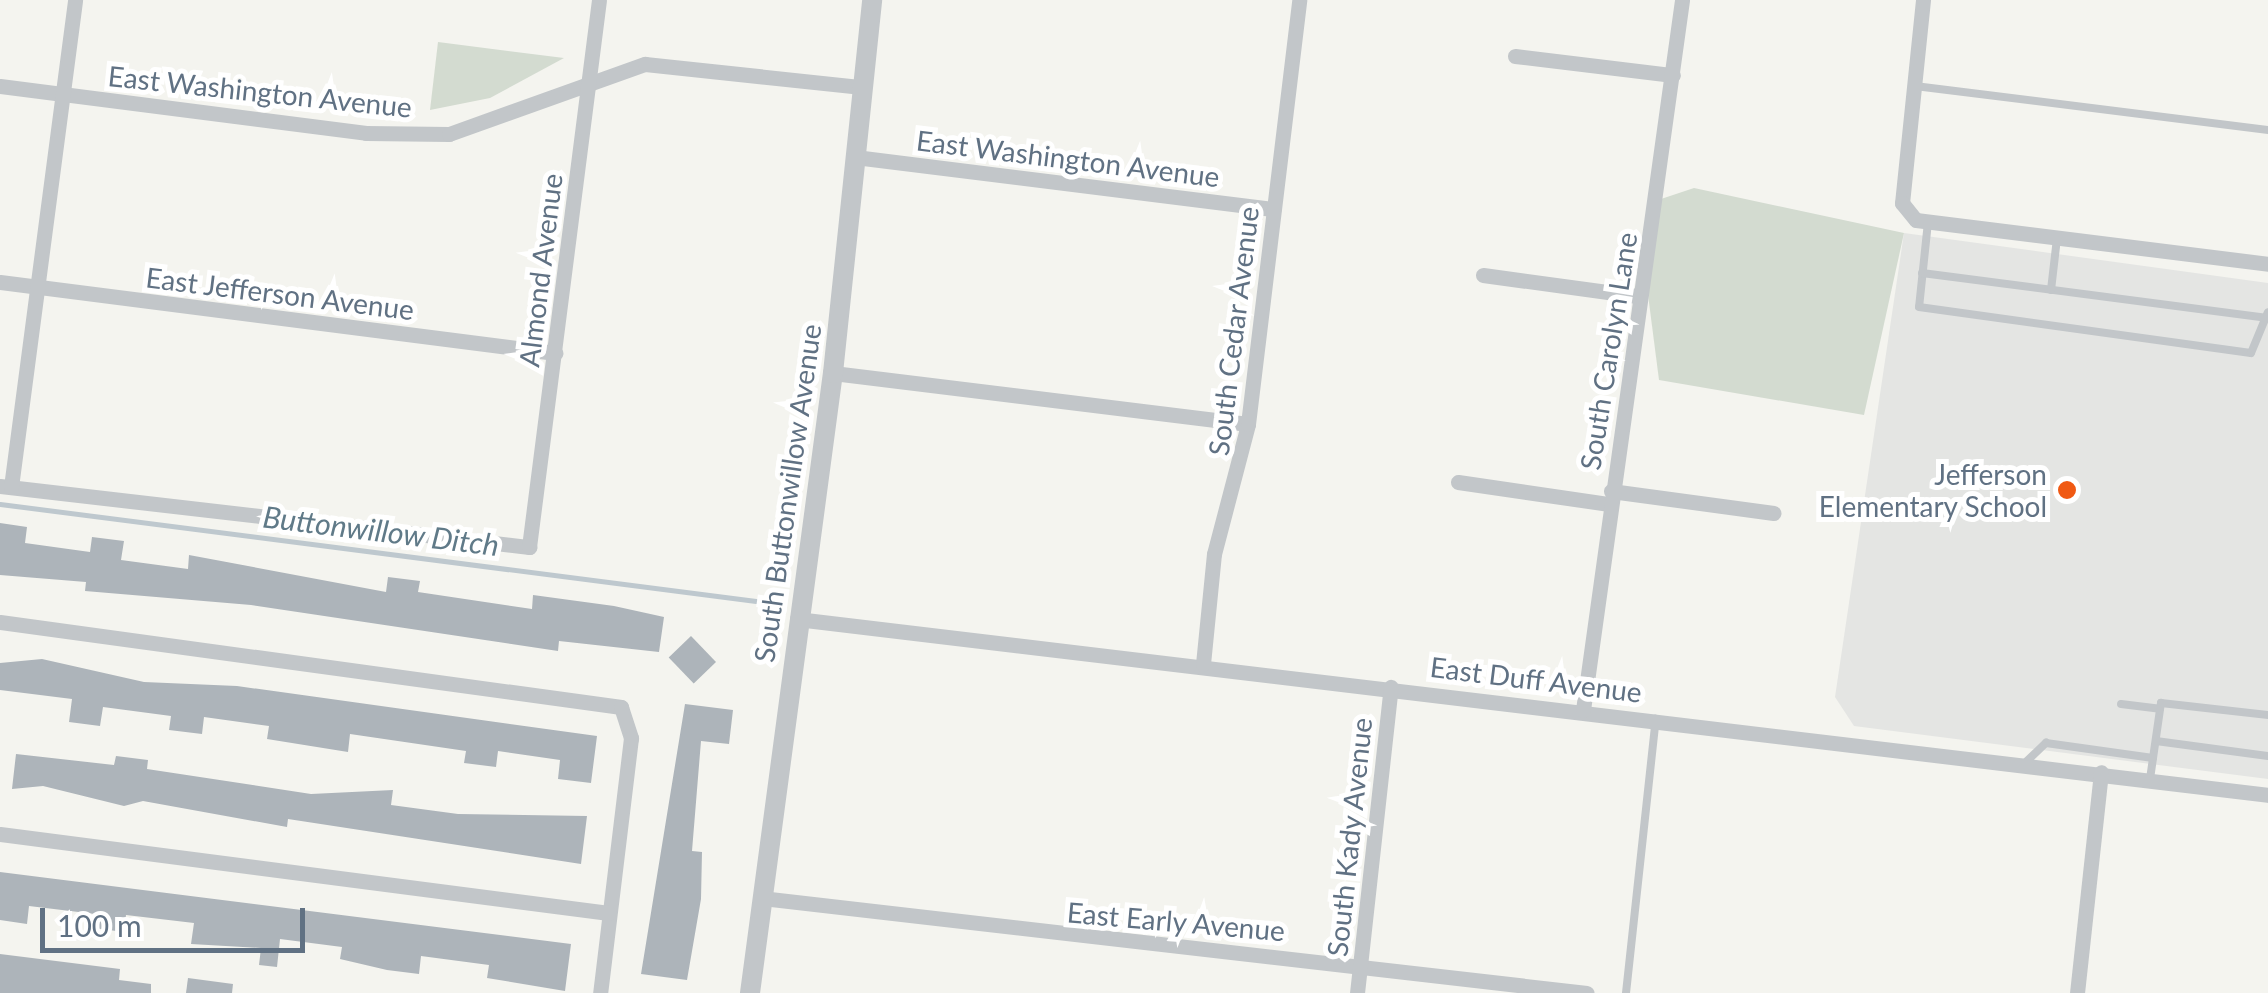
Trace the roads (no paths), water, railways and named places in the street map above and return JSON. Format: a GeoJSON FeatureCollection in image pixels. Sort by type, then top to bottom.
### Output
{"type":"FeatureCollection","features":[{"type":"Feature","properties":{"kind":"street"},"geometry":{"type":"LineString","coordinates":[[6,487],[74,0]]}},
{"type":"Feature","properties":{"kind":"street","name":"Almond Avenue"},"geometry":{"type":"LineString","coordinates":[[6,487],[529,547],[599,0]]}},
{"type":"Feature","properties":{"kind":"street","name":"South Buttonwillow Avenue"},"geometry":{"type":"LineString","coordinates":[[750,993],[797,619],[833,373],[872,0]]}},
{"type":"Feature","properties":{"kind":"street","name":"South Cedar Avenue"},"geometry":{"type":"LineString","coordinates":[[1203,664],[1214,554],[1248,424],[1299,0]]}},
{"type":"Feature","properties":{"kind":"street","name":"South Carolyn Lane"},"geometry":{"type":"LineString","coordinates":[[1584,710],[1637,296],[1682,0]]}},
{"type":"Feature","properties":{"kind":"street"},"geometry":{"type":"LineString","coordinates":[[1923,0],[1902,203],[1922,221],[2268,264]]}},
{"type":"Feature","properties":{"kind":"street"},"geometry":{"type":"LineString","coordinates":[[1515,56],[1673,75]]}},
{"type":"Feature","properties":{"kind":"street","name":"East Washington Avenue"},"geometry":{"type":"LineString","coordinates":[[0,86],[366,133],[449,134],[590,80],[645,64],[683,64],[862,86]]}},
{"type":"Feature","properties":{"kind":"street","name":"East Washington Avenue"},"geometry":{"type":"LineString","coordinates":[[855,157],[1274,209]]}},
{"type":"Feature","properties":{"kind":"street"},"geometry":{"type":"LineString","coordinates":[[1483,276],[1637,296]]}},
{"type":"Feature","properties":{"kind":"street","name":"East Jefferson Avenue"},"geometry":{"type":"LineString","coordinates":[[0,282],[554,353]]}},
{"type":"Feature","properties":{"kind":"street"},"geometry":{"type":"LineString","coordinates":[[833,373],[1248,424]]}},
{"type":"Feature","properties":{"kind":"street"},"geometry":{"type":"LineString","coordinates":[[1458,482],[1774,514]]}},
{"type":"Feature","properties":{"kind":"street","name":"East Duff Avenue"},"geometry":{"type":"LineString","coordinates":[[797,619],[2026,762],[2268,795]]}},
{"type":"Feature","properties":{"kind":"street"},"geometry":{"type":"LineString","coordinates":[[0,622],[612,702],[632,726],[600,993]]}},
{"type":"Feature","properties":{"kind":"street","name":"South Kady Avenue"},"geometry":{"type":"LineString","coordinates":[[1357,993],[1391,687]]}},
{"type":"Feature","properties":{"kind":"street"},"geometry":{"type":"LineString","coordinates":[[2076,993],[2100,772]]}},
{"type":"Feature","properties":{"kind":"street"},"geometry":{"type":"LineString","coordinates":[[0,834],[608,913]]}},
{"type":"Feature","properties":{"kind":"street","name":"East Early Avenue"},"geometry":{"type":"LineString","coordinates":[[761,898],[1587,993]]}},
{"type":"Feature","properties":{"kind":"lane"},"geometry":{"type":"LineString","coordinates":[[1914,86],[2268,130]]}},
{"type":"Feature","properties":{"kind":"lane"},"geometry":{"type":"LineString","coordinates":[[1922,221],[1919,307],[2250,352],[2268,316],[1922,273]]}},
{"type":"Feature","properties":{"kind":"lane"},"geometry":{"type":"LineString","coordinates":[[2052,290],[2057,238]]}},
{"type":"Feature","properties":{"kind":"lane"},"geometry":{"type":"LineString","coordinates":[[2121,704],[2268,715]]}},
{"type":"Feature","properties":{"kind":"lane"},"geometry":{"type":"LineString","coordinates":[[2150,778],[2161,706]]}},
{"type":"Feature","properties":{"kind":"lane"},"geometry":{"type":"LineString","coordinates":[[1626,993],[1656,718]]}},
{"type":"Feature","properties":{"kind":"lane"},"geometry":{"type":"LineString","coordinates":[[2156,741],[2268,756]]}},
{"type":"Feature","properties":{"kind":"lane"},"geometry":{"type":"LineString","coordinates":[[2026,762],[2046,743],[2153,758]]}},
{"type":"Feature","properties":{"kind":"waterway","name":"Buttonwillow Ditch"},"geometry":{"type":"LineString","coordinates":[[0,504],[756,601]]}},
{"type":"Feature","properties":{"kind":"place","name":"Jefferson Elementary School"},"geometry":{"type":"Point","coordinates":[2067,490]}}]}
